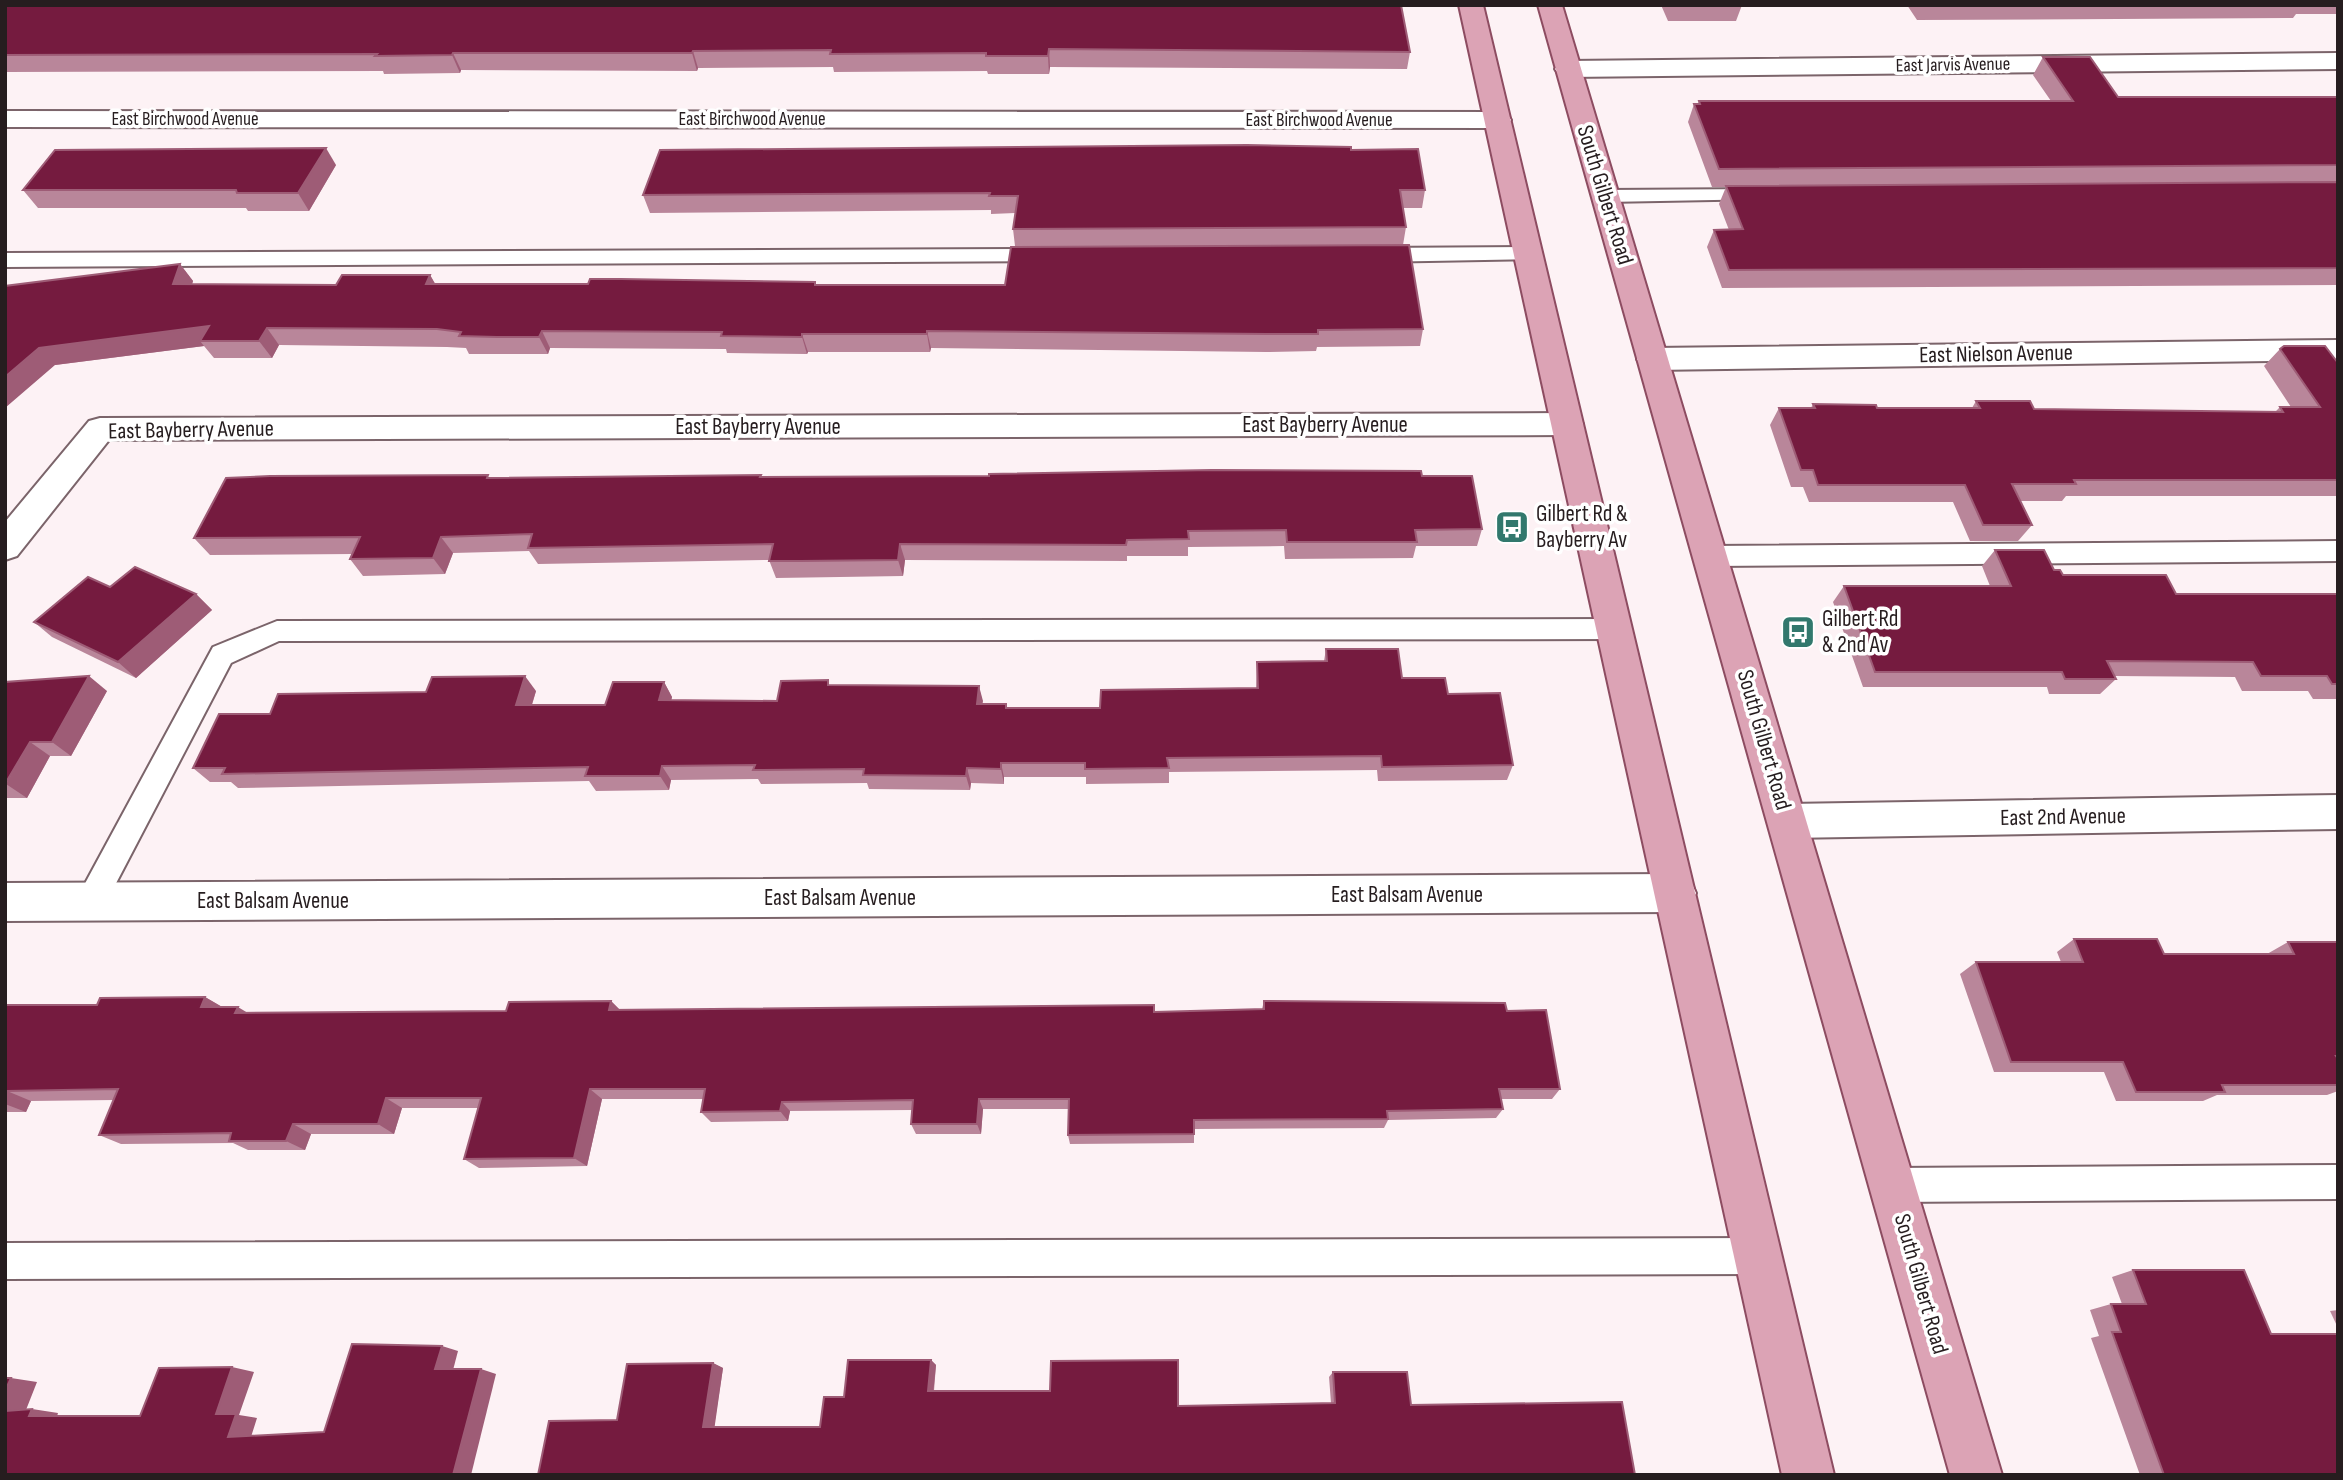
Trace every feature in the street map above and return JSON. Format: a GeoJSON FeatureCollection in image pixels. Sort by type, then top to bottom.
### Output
{"type":"FeatureCollection","features":[{"type":"Feature","properties":{"kind":"main road"},"geometry":{"type":"LineString","coordinates":[[1471,5],[1808,1475]]}},
{"type":"Feature","properties":{"kind":"main road","name":"South Gilbert Road"},"geometry":{"type":"LineString","coordinates":[[1550,5],[1976,1475]]}},
{"type":"Feature","properties":{"kind":"street","name":"East Jarvis Avenue"},"geometry":{"type":"LineString","coordinates":[[1568,69],[2338,61]]}},
{"type":"Feature","properties":{"kind":"street","name":"East Birchwood Avenue"},"geometry":{"type":"LineString","coordinates":[[5,119],[1498,120]]}},
{"type":"Feature","properties":{"kind":"street","name":"East Nielson Avenue"},"geometry":{"type":"LineString","coordinates":[[1653,359],[2338,350]]}},
{"type":"Feature","properties":{"kind":"street","name":"East Bayberry Avenue"},"geometry":{"type":"LineString","coordinates":[[5,547],[100,429],[1567,424]]}},
{"type":"Feature","properties":{"kind":"street","name":"East 2nd Avenue"},"geometry":{"type":"LineString","coordinates":[[1788,821],[2338,812]]}},
{"type":"Feature","properties":{"kind":"street","name":"East Balsam Avenue"},"geometry":{"type":"LineString","coordinates":[[5,902],[1675,893]]}},
{"type":"Feature","properties":{"kind":"lane"},"geometry":{"type":"LineString","coordinates":[[1606,196],[1785,195]]}},
{"type":"Feature","properties":{"kind":"lane"},"geometry":{"type":"LineString","coordinates":[[1346,255],[1528,254]]}},
{"type":"Feature","properties":{"kind":"lane"},"geometry":{"type":"LineString","coordinates":[[5,260],[1067,256]]}},
{"type":"Feature","properties":{"kind":"lane"},"geometry":{"type":"LineString","coordinates":[[1711,556],[2338,551]]}},
{"type":"Feature","properties":{"kind":"lane"},"geometry":{"type":"LineString","coordinates":[[90,902],[222,655],[277,631],[1614,629]]}},
{"type":"Feature","properties":{"kind":"lane"},"geometry":{"type":"LineString","coordinates":[[1893,1185],[2338,1182]]}},
{"type":"Feature","properties":{"kind":"lane"},"geometry":{"type":"LineString","coordinates":[[5,1261],[1758,1256]]}},
{"type":"Feature","properties":{"kind":"building"},"geometry":{"type":"Polygon","coordinates":[[[5,5],[1401,5],[1410,52],[1049,49],[1048,56],[986,56],[986,53],[830,54],[831,50],[375,56],[377,54],[5,55],[5,5]]]}},
{"type":"Feature","properties":{"kind":"building"},"geometry":{"type":"Polygon","coordinates":[[[2043,57],[2090,57],[2118,97],[2338,97],[2338,165],[1719,169],[1694,104],[1700,104],[1699,101],[2073,101],[2043,57]]]}},
{"type":"Feature","properties":{"kind":"building"},"geometry":{"type":"Polygon","coordinates":[[[1247,145],[1351,147],[1351,150],[1418,149],[1425,190],[1400,190],[1406,227],[1013,229],[1018,196],[989,196],[990,193],[643,195],[660,150],[1247,145]]]}},
{"type":"Feature","properties":{"kind":"building"},"geometry":{"type":"Polygon","coordinates":[[[326,148],[298,193],[237,193],[236,190],[23,190],[55,150],[326,148]]]}},
{"type":"Feature","properties":{"kind":"building"},"geometry":{"type":"Polygon","coordinates":[[[2338,182],[2338,268],[1729,270],[1714,230],[1743,229],[1726,186],[2338,182]]]}},
{"type":"Feature","properties":{"kind":"building"},"geometry":{"type":"Polygon","coordinates":[[[1409,245],[1423,329],[1318,330],[1318,334],[927,331],[927,334],[802,334],[802,337],[721,336],[722,332],[542,331],[539,337],[497,337],[459,336],[461,332],[437,329],[267,328],[259,341],[200,341],[209,326],[39,348],[5,377],[5,286],[180,264],[173,284],[336,285],[342,275],[430,275],[426,284],[588,284],[590,279],[621,279],[815,282],[815,285],[1005,285],[1011,247],[1409,245]]]}},
{"type":"Feature","properties":{"kind":"building"},"geometry":{"type":"Polygon","coordinates":[[[2284,346],[2325,346],[2338,363],[2338,480],[2074,480],[2076,484],[2012,484],[2032,525],[1983,525],[1965,485],[1818,485],[1813,470],[1801,470],[1779,408],[1815,408],[1813,404],[1876,405],[1877,408],[1980,408],[1976,401],[2030,401],[2034,409],[2283,412],[2280,407],[2320,407],[2280,349],[2284,346]]]}},
{"type":"Feature","properties":{"kind":"building"},"geometry":{"type":"Polygon","coordinates":[[[1212,470],[1421,471],[1422,476],[1472,476],[1482,529],[1415,530],[1417,542],[1287,542],[1286,530],[1188,531],[1189,539],[1127,540],[1126,545],[900,544],[898,560],[800,561],[769,561],[773,544],[528,548],[532,534],[441,537],[433,558],[350,559],[360,537],[194,538],[226,478],[488,475],[487,478],[989,476],[1212,470]]]}},
{"type":"Feature","properties":{"kind":"building"},"geometry":{"type":"Polygon","coordinates":[[[1995,550],[2044,550],[2054,570],[2060,570],[2063,575],[2166,575],[2176,594],[2338,594],[2338,684],[2332,684],[2327,676],[2261,676],[2253,662],[2107,661],[2116,679],[2065,679],[2062,672],[1875,672],[1844,586],[2011,586],[1995,550]]]}},
{"type":"Feature","properties":{"kind":"building"},"geometry":{"type":"Polygon","coordinates":[[[135,567],[196,594],[118,662],[34,622],[88,577],[110,587],[135,567]]]}},
{"type":"Feature","properties":{"kind":"building"},"geometry":{"type":"Polygon","coordinates":[[[1326,649],[1398,649],[1402,678],[1445,678],[1448,694],[1500,693],[1513,765],[1382,767],[1381,756],[1167,758],[1169,768],[1085,769],[1085,763],[1001,763],[1001,769],[967,768],[966,776],[863,775],[864,769],[753,770],[755,765],[662,766],[660,776],[585,776],[588,767],[222,774],[225,768],[193,768],[219,714],[270,714],[278,694],[426,692],[432,677],[525,676],[516,705],[605,705],[613,682],[664,682],[659,700],[777,701],[781,681],[828,680],[828,685],[979,686],[977,704],[1006,704],[1006,708],[1100,708],[1101,690],[1258,688],[1257,662],[1327,661],[1326,649]]]}},
{"type":"Feature","properties":{"kind":"building"},"geometry":{"type":"Polygon","coordinates":[[[89,676],[52,742],[30,742],[5,784],[5,682],[89,676]]]}},
{"type":"Feature","properties":{"kind":"building"},"geometry":{"type":"Polygon","coordinates":[[[2074,939],[2157,939],[2164,954],[2294,954],[2288,942],[2338,942],[2338,1085],[2222,1085],[2225,1092],[2136,1092],[2123,1062],[2011,1062],[1976,962],[2083,962],[2074,939]]]}},
{"type":"Feature","properties":{"kind":"building"},"geometry":{"type":"Polygon","coordinates":[[[205,997],[201,1007],[238,1007],[235,1013],[506,1011],[509,1002],[611,1001],[609,1010],[1154,1005],[1154,1012],[1264,1009],[1264,1001],[1505,1003],[1507,1011],[1546,1010],[1560,1089],[1499,1089],[1503,1109],[1387,1111],[1388,1119],[1194,1120],[1194,1134],[1068,1135],[1069,1099],[979,1099],[977,1124],[911,1124],[913,1100],[782,1102],[780,1111],[701,1112],[705,1089],[590,1089],[574,1158],[464,1159],[481,1098],[386,1098],[378,1124],[293,1124],[286,1141],[229,1141],[231,1133],[99,1135],[118,1089],[7,1091],[5,1095],[5,1005],[97,1005],[100,998],[205,997]]]}},
{"type":"Feature","properties":{"kind":"building"},"geometry":{"type":"Polygon","coordinates":[[[2133,1270],[2244,1270],[2271,1334],[2338,1334],[2338,1475],[2164,1475],[2112,1332],[2121,1332],[2111,1304],[2146,1304],[2133,1270]]]}},
{"type":"Feature","properties":{"kind":"building"},"geometry":{"type":"Polygon","coordinates":[[[352,1344],[442,1346],[435,1369],[481,1369],[453,1475],[5,1475],[5,1411],[32,1409],[29,1416],[140,1416],[159,1368],[232,1367],[216,1414],[236,1414],[228,1437],[324,1432],[352,1344]]]}},
{"type":"Feature","properties":{"kind":"building"},"geometry":{"type":"Polygon","coordinates":[[[848,1360],[931,1360],[928,1391],[1050,1391],[1051,1361],[1178,1360],[1178,1406],[1335,1403],[1333,1372],[1407,1372],[1411,1405],[1622,1402],[1635,1475],[538,1475],[549,1421],[617,1420],[627,1364],[713,1363],[703,1427],[820,1427],[824,1397],[844,1397],[848,1360]]]}},
{"type":"Feature","properties":{"kind":"building"},"geometry":{"type":"Polygon","coordinates":[[[5,1378],[11,1378],[5,1391],[5,1378]]]}},
{"type":"Feature","properties":{"kind":"place","name":"Gilbert Rd & Bayberry Av"},"geometry":{"type":"Point","coordinates":[1512,527]}},
{"type":"Feature","properties":{"kind":"place","name":"Gilbert Rd & 2nd Av"},"geometry":{"type":"Point","coordinates":[1798,632]}}]}
